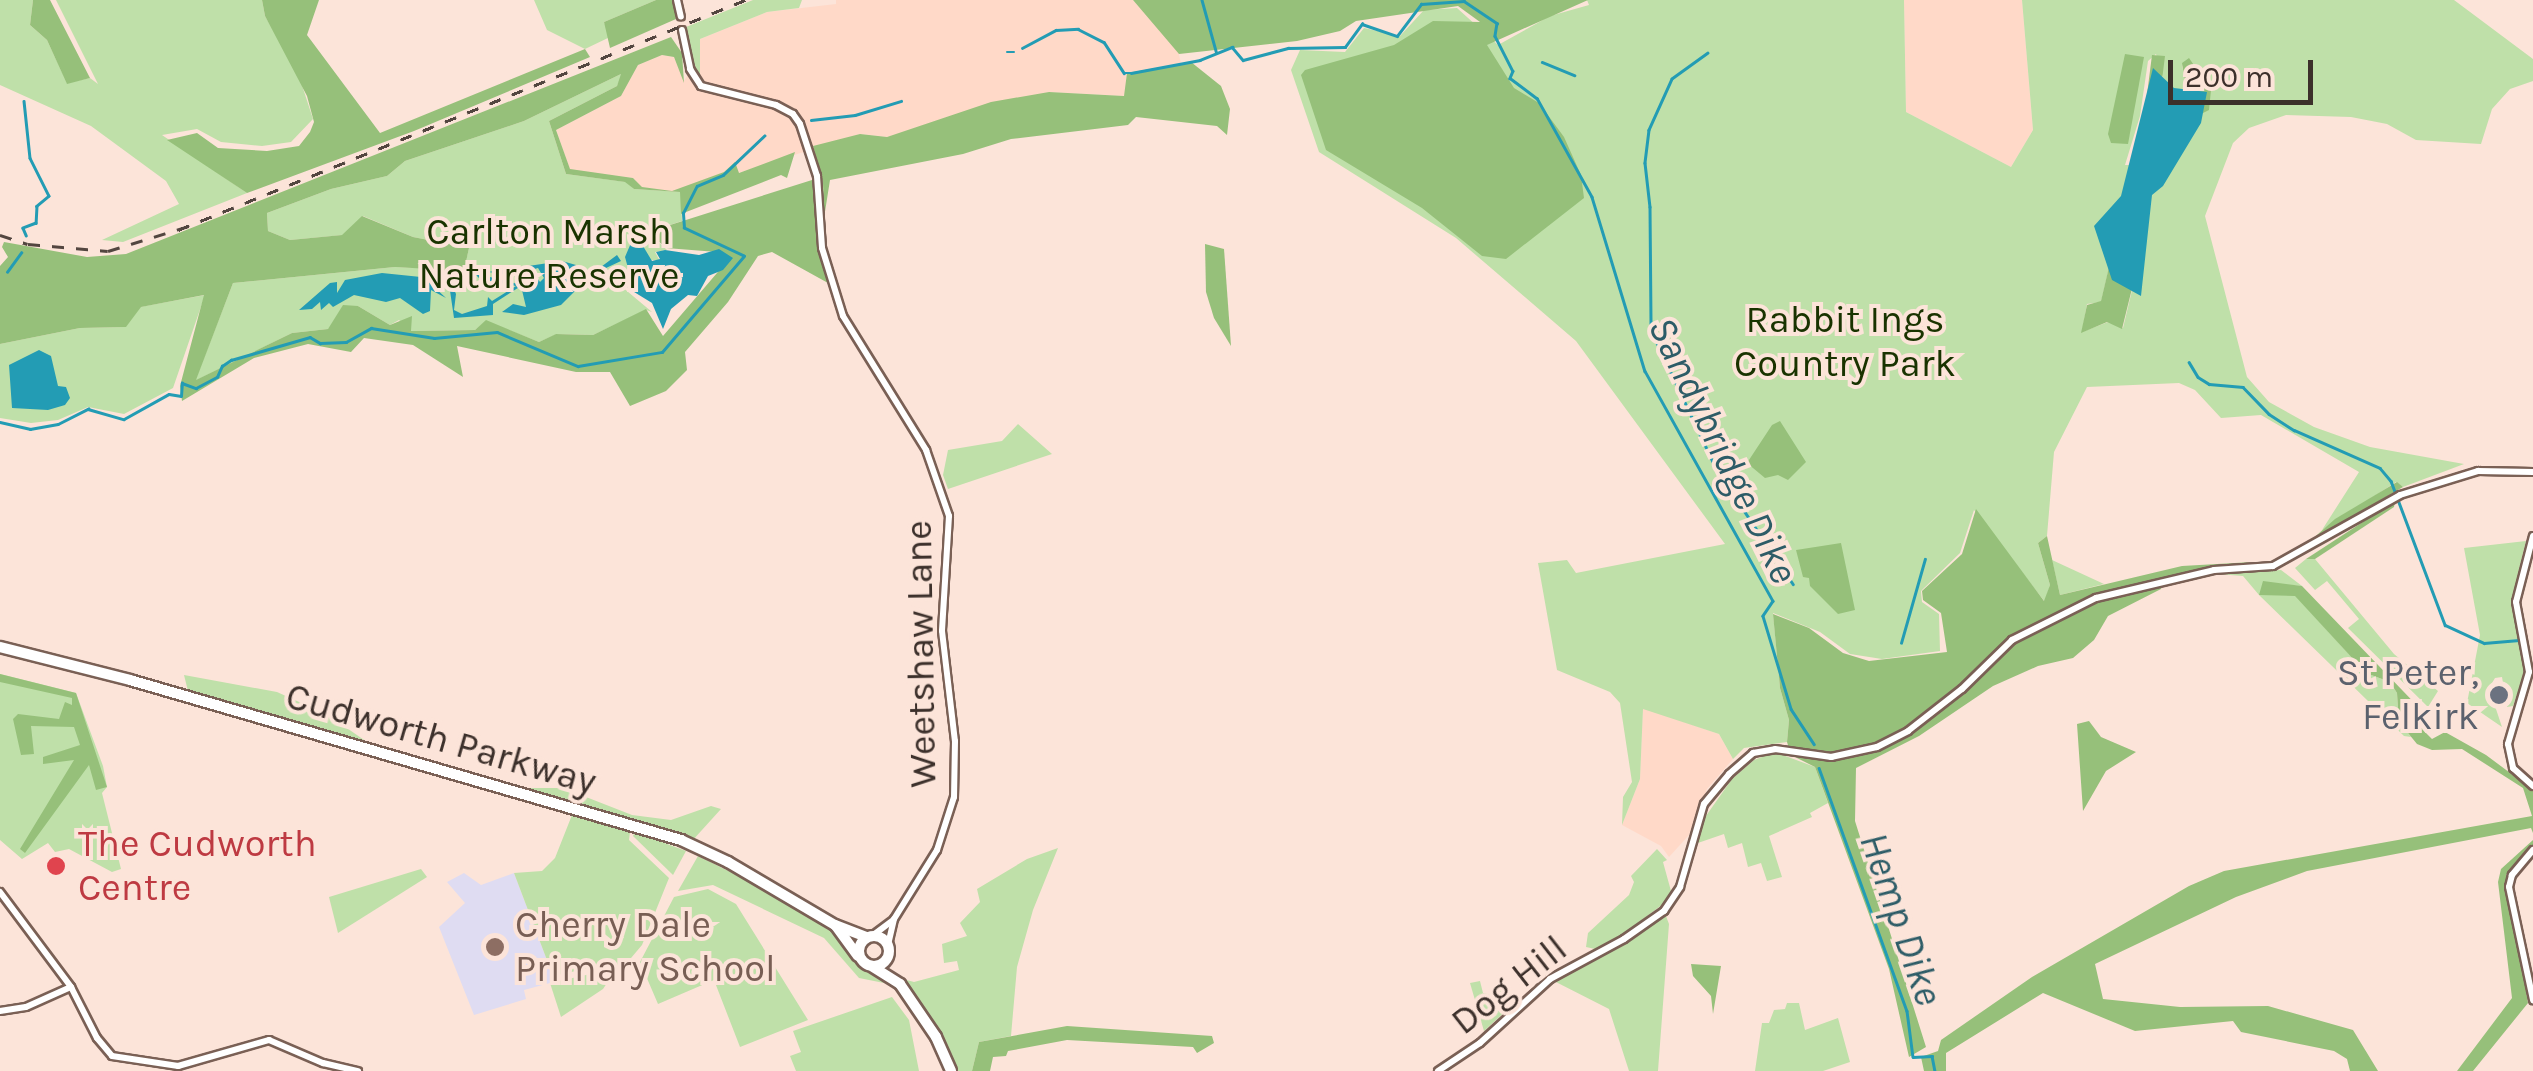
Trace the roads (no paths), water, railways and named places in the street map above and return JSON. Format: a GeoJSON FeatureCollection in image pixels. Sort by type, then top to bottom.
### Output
{"type":"FeatureCollection","features":[{"type":"Feature","properties":{"kind":"highway","name":"Cudworth Parkway"},"geometry":{"type":"LineString","coordinates":[[0,636],[16,648]]}},
{"type":"Feature","properties":{"kind":"highway","name":"Cudworth Parkway"},"geometry":{"type":"LineString","coordinates":[[0,647],[16,648],[681,840],[728,862],[836,925],[870,936],[888,949],[900,984],[936,1038],[950,1071]]}},
{"type":"Feature","properties":{"kind":"highway","name":"Cudworth Parkway"},"geometry":{"type":"LineString","coordinates":[[836,925],[860,960],[900,984]]}},
{"type":"Feature","properties":{"kind":"highway"},"geometry":{"type":"LineString","coordinates":[[860,960],[860,944],[870,936]]}},
{"type":"Feature","properties":{"kind":"highway"},"geometry":{"type":"LineString","coordinates":[[873,967],[882,964],[888,949]]}},
{"type":"Feature","properties":{"kind":"street"},"geometry":{"type":"LineString","coordinates":[[677,0],[680,17]]}},
{"type":"Feature","properties":{"kind":"street","name":"Weetshaw Lane"},"geometry":{"type":"LineString","coordinates":[[682,30],[690,70],[701,86],[776,105],[793,114],[800,124],[817,174],[822,248],[843,316],[926,450],[949,516],[942,631],[954,742],[954,797],[937,850],[894,919],[888,949]]}},
{"type":"Feature","properties":{"kind":"street","name":"Dog Hill"},"geometry":{"type":"LineString","coordinates":[[1438,1071],[1480,1043],[1550,978],[1624,939],[1664,911],[1680,888],[1704,804],[1746,758],[1775,749],[1831,757],[1891,741],[1962,690],[2012,640],[2096,598],[2176,577],[2284,563],[2397,496],[2467,473],[2533,472]]}},
{"type":"Feature","properties":{"kind":"street"},"geometry":{"type":"LineString","coordinates":[[2533,536],[2516,602],[2529,672],[2508,740],[2513,768],[2533,786]]}},
{"type":"Feature","properties":{"kind":"street"},"geometry":{"type":"LineString","coordinates":[[2533,850],[2512,874],[2509,888],[2533,1000]]}},
{"type":"Feature","properties":{"kind":"street"},"geometry":{"type":"LineString","coordinates":[[0,892],[70,987],[96,1038],[112,1056],[178,1066],[259,1040],[278,1042],[323,1063],[358,1071]]}},
{"type":"Feature","properties":{"kind":"street","name":"Weetshaw Lane"},"geometry":{"type":"LineString","coordinates":[[870,936],[894,919]]}},
{"type":"Feature","properties":{"kind":"street"},"geometry":{"type":"LineString","coordinates":[[0,1010],[26,1007],[70,987]]}},
{"type":"Feature","properties":{"kind":"water"},"geometry":{"type":"Polygon","coordinates":[[[2153,68],[2174,88],[2207,92],[2201,123],[2163,186],[2152,195],[2141,296],[2112,280],[2094,226],[2121,196],[2153,68]]]}},
{"type":"Feature","properties":{"kind":"water"},"geometry":{"type":"Polygon","coordinates":[[[631,243],[643,246],[652,261],[660,259],[656,252],[665,250],[699,255],[719,249],[733,258],[723,270],[708,276],[697,296],[688,295],[671,309],[663,329],[652,303],[626,287],[626,277],[639,273],[638,268],[628,268],[625,257],[631,243]]]}},
{"type":"Feature","properties":{"kind":"water"},"geometry":{"type":"Polygon","coordinates":[[[617,255],[621,261],[591,275],[561,305],[524,315],[502,312],[513,304],[526,307],[521,286],[493,304],[493,315],[454,318],[449,284],[440,281],[431,284],[446,298],[431,290],[430,311],[423,314],[400,298],[386,302],[354,295],[333,307],[329,303],[321,310],[320,302],[312,309],[299,310],[330,283],[337,282],[337,293],[345,280],[382,273],[450,280],[456,294],[454,310],[462,314],[487,306],[488,297],[492,301],[516,286],[480,279],[474,273],[518,284],[523,277],[524,283],[533,283],[534,273],[540,282],[544,278],[538,268],[513,275],[488,272],[562,261],[576,265],[568,276],[570,290],[617,255]]]}},
{"type":"Feature","properties":{"kind":"water"},"geometry":{"type":"Polygon","coordinates":[[[39,350],[51,356],[58,386],[66,387],[70,398],[65,405],[48,410],[12,408],[9,365],[39,350]]]}},
{"type":"Feature","properties":{"kind":"waterway"},"geometry":{"type":"LineString","coordinates":[[1202,0],[1216,51]]}},
{"type":"Feature","properties":{"kind":"waterway","name":"Sandybridge Dike"},"geometry":{"type":"LineString","coordinates":[[1022,48],[1056,30],[1078,29],[1104,42],[1124,73],[1131,73],[1200,60],[1232,47],[1243,60],[1288,48],[1345,47],[1362,24],[1397,36],[1421,4],[1464,1],[1497,23],[1495,36],[1513,71],[1510,78],[1537,98],[1592,197],[1645,371],[1773,601],[1763,616],[1791,709],[1814,744]]}},
{"type":"Feature","properties":{"kind":"waterway"},"geometry":{"type":"LineString","coordinates":[[1007,52],[1014,52]]}},
{"type":"Feature","properties":{"kind":"waterway"},"geometry":{"type":"LineString","coordinates":[[1708,53],[1672,79],[1649,130],[1645,163],[1650,207],[1651,330],[1717,470],[1793,584]]}},
{"type":"Feature","properties":{"kind":"waterway"},"geometry":{"type":"LineString","coordinates":[[1542,62],[1574,75]]}},
{"type":"Feature","properties":{"kind":"waterway"},"geometry":{"type":"LineString","coordinates":[[24,101],[30,158],[49,196],[37,206],[36,223],[23,228],[26,235]]}},
{"type":"Feature","properties":{"kind":"waterway"},"geometry":{"type":"LineString","coordinates":[[811,120],[855,115],[901,101]]}},
{"type":"Feature","properties":{"kind":"waterway"},"geometry":{"type":"LineString","coordinates":[[0,422],[30,429],[58,424],[88,409],[124,419],[169,394],[181,396],[182,383],[196,388],[217,377],[222,366],[231,360],[310,337],[320,343],[346,342],[371,328],[434,338],[497,332],[578,366],[662,352],[744,256],[684,228],[683,213],[697,186],[723,175],[764,136]]}},
{"type":"Feature","properties":{"kind":"waterway"},"geometry":{"type":"LineString","coordinates":[[7,272],[21,253]]}},
{"type":"Feature","properties":{"kind":"waterway"},"geometry":{"type":"LineString","coordinates":[[2189,362],[2198,377],[2209,384],[2243,387],[2269,414],[2294,430],[2380,468],[2391,481],[2445,625],[2484,643],[2519,640]]}},
{"type":"Feature","properties":{"kind":"waterway"},"geometry":{"type":"LineString","coordinates":[[1901,643],[1925,559]]}},
{"type":"Feature","properties":{"kind":"waterway","name":"Hemp Dike"},"geometry":{"type":"LineString","coordinates":[[1819,768],[1907,1011],[1913,1057],[1932,1056],[1935,1071]]}},
{"type":"Feature","properties":{"kind":"railway"},"geometry":{"type":"LineString","coordinates":[[178,230],[745,0]]}},
{"type":"Feature","properties":{"kind":"railway"},"geometry":{"type":"LineString","coordinates":[[0,235],[28,244],[108,251],[189,226]]}},
{"type":"Feature","properties":{"kind":"place","name":"St Peter, Felkirk"},"geometry":{"type":"Point","coordinates":[2499,695]}},
{"type":"Feature","properties":{"kind":"place","name":"The Cudworth Centre"},"geometry":{"type":"Point","coordinates":[56,866]}},
{"type":"Feature","properties":{"kind":"place","name":"Cherry Dale Primary School"},"geometry":{"type":"Point","coordinates":[495,947]}},
{"type":"Feature","properties":{"kind":"park label","name":"Carlton Marsh Nature Reserve"},"geometry":{"type":"Point","coordinates":[549,254]}},
{"type":"Feature","properties":{"kind":"park label","name":"Rabbit Ings Country Park"},"geometry":{"type":"Point","coordinates":[1845,342]}}]}
